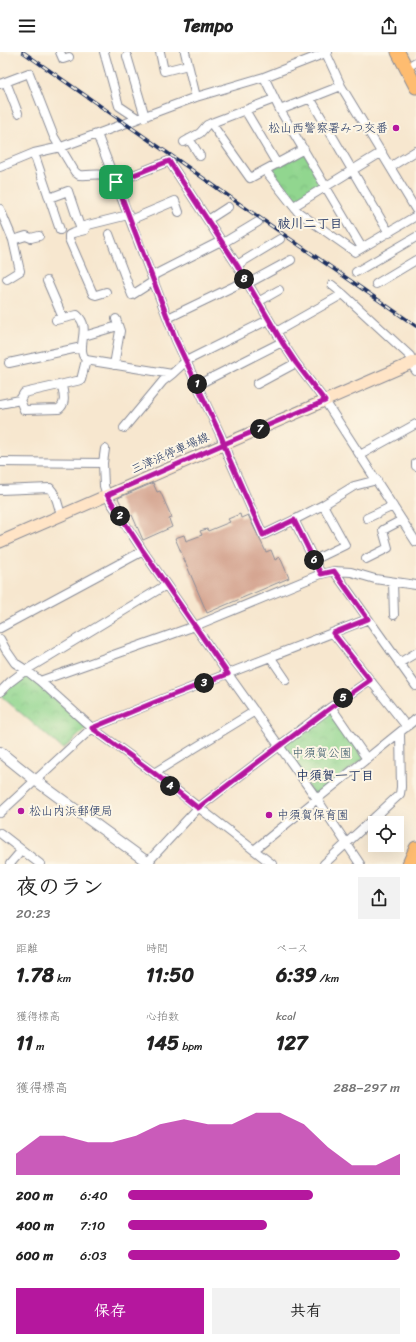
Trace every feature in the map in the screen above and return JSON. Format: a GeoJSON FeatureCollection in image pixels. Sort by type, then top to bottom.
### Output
{"type":"FeatureCollection","features":[{"type":"Feature","properties":{"kind":"main road"},"geometry":{"type":"LineString","coordinates":[[398,52],[411,65],[416,87]]}},
{"type":"Feature","properties":{"kind":"main road","name":"三津浜停車場線"},"geometry":{"type":"LineString","coordinates":[[0,542],[224,444],[415,365]]}},
{"type":"Feature","properties":{"kind":"main road"},"geometry":{"type":"LineString","coordinates":[[409,864],[416,848]]}},
{"type":"Feature","properties":{"kind":"street"},"geometry":{"type":"LineString","coordinates":[[60,52],[62,59],[69,57]]}},
{"type":"Feature","properties":{"kind":"street"},"geometry":{"type":"LineString","coordinates":[[104,52],[119,106],[141,117]]}},
{"type":"Feature","properties":{"kind":"street"},"geometry":{"type":"LineString","coordinates":[[160,52],[164,71],[188,65]]}},
{"type":"Feature","properties":{"kind":"street"},"geometry":{"type":"LineString","coordinates":[[185,52],[196,97]]}},
{"type":"Feature","properties":{"kind":"street"},"geometry":{"type":"LineString","coordinates":[[0,167],[34,153],[61,147],[196,97],[264,77],[327,53],[341,86],[416,210]]}},
{"type":"Feature","properties":{"kind":"street"},"geometry":{"type":"LineString","coordinates":[[127,56],[141,117]]}},
{"type":"Feature","properties":{"kind":"street"},"geometry":{"type":"LineString","coordinates":[[18,113],[3,83],[29,73],[54,138],[61,147],[75,172],[79,175],[101,173],[115,179],[169,161],[237,265],[282,342],[325,401],[416,542]]}},
{"type":"Feature","properties":{"kind":"street"},"geometry":{"type":"LineString","coordinates":[[264,77],[280,110],[362,248]]}},
{"type":"Feature","properties":{"kind":"street"},"geometry":{"type":"LineString","coordinates":[[280,110],[341,86]]}},
{"type":"Feature","properties":{"kind":"street"},"geometry":{"type":"LineString","coordinates":[[310,98],[389,233]]}},
{"type":"Feature","properties":{"kind":"street"},"geometry":{"type":"LineString","coordinates":[[200,156],[187,140],[200,133],[211,123],[274,99]]}},
{"type":"Feature","properties":{"kind":"street"},"geometry":{"type":"LineString","coordinates":[[245,110],[277,164]]}},
{"type":"Feature","properties":{"kind":"street"},"geometry":{"type":"LineString","coordinates":[[211,123],[250,178],[304,149]]}},
{"type":"Feature","properties":{"kind":"street"},"geometry":{"type":"LineString","coordinates":[[97,134],[168,318],[221,436],[228,456],[263,535],[323,505],[354,486],[377,480]]}},
{"type":"Feature","properties":{"kind":"street"},"geometry":{"type":"LineString","coordinates":[[390,167],[416,151]]}},
{"type":"Feature","properties":{"kind":"street"},"geometry":{"type":"LineString","coordinates":[[294,206],[382,152]]}},
{"type":"Feature","properties":{"kind":"street"},"geometry":{"type":"LineString","coordinates":[[34,153],[60,230]]}},
{"type":"Feature","properties":{"kind":"street"},"geometry":{"type":"LineString","coordinates":[[265,170],[298,212],[355,252],[416,216]]}},
{"type":"Feature","properties":{"kind":"street"},"geometry":{"type":"LineString","coordinates":[[49,198],[68,191],[80,227],[85,230]]}},
{"type":"Feature","properties":{"kind":"street"},"geometry":{"type":"LineString","coordinates":[[106,292],[96,295],[93,294],[69,239],[69,235],[129,218],[175,201],[179,212]]}},
{"type":"Feature","properties":{"kind":"street"},"geometry":{"type":"LineString","coordinates":[[208,220],[228,207]]}},
{"type":"Feature","properties":{"kind":"street"},"geometry":{"type":"LineString","coordinates":[[0,209],[13,240],[20,271],[8,278]]}},
{"type":"Feature","properties":{"kind":"street"},"geometry":{"type":"LineString","coordinates":[[109,234],[132,295],[153,278],[258,222]]}},
{"type":"Feature","properties":{"kind":"street"},"geometry":{"type":"LineString","coordinates":[[13,240],[26,236],[31,238],[39,236]]}},
{"type":"Feature","properties":{"kind":"street"},"geometry":{"type":"LineString","coordinates":[[356,272],[416,237]]}},
{"type":"Feature","properties":{"kind":"street"},"geometry":{"type":"LineString","coordinates":[[237,265],[280,239]]}},
{"type":"Feature","properties":{"kind":"street"},"geometry":{"type":"LineString","coordinates":[[168,318],[291,260]]}},
{"type":"Feature","properties":{"kind":"street"},"geometry":{"type":"LineString","coordinates":[[376,284],[416,260]]}},
{"type":"Feature","properties":{"kind":"street"},"geometry":{"type":"LineString","coordinates":[[332,285],[410,356],[415,365]]}},
{"type":"Feature","properties":{"kind":"street"},"geometry":{"type":"LineString","coordinates":[[47,286],[60,319],[77,315],[82,322],[84,336],[82,354],[86,360],[172,374]]}},
{"type":"Feature","properties":{"kind":"street"},"geometry":{"type":"LineString","coordinates":[[258,302],[279,290]]}},
{"type":"Feature","properties":{"kind":"street"},"geometry":{"type":"LineString","coordinates":[[276,332],[343,294]]}},
{"type":"Feature","properties":{"kind":"street"},"geometry":{"type":"LineString","coordinates":[[124,428],[163,382],[186,361],[268,320]]}},
{"type":"Feature","properties":{"kind":"street"},"geometry":{"type":"LineString","coordinates":[[84,336],[117,322],[120,331],[114,364]]}},
{"type":"Feature","properties":{"kind":"street"},"geometry":{"type":"LineString","coordinates":[[198,385],[282,342]]}},
{"type":"Feature","properties":{"kind":"street"},"geometry":{"type":"LineString","coordinates":[[9,363],[82,347]]}},
{"type":"Feature","properties":{"kind":"street"},"geometry":{"type":"LineString","coordinates":[[0,404],[20,400],[24,393],[80,380],[86,360]]}},
{"type":"Feature","properties":{"kind":"street"},"geometry":{"type":"LineString","coordinates":[[257,384],[296,363]]}},
{"type":"Feature","properties":{"kind":"street"},"geometry":{"type":"LineString","coordinates":[[20,400],[24,410],[59,409],[63,406],[64,402],[62,385]]}},
{"type":"Feature","properties":{"kind":"street"},"geometry":{"type":"LineString","coordinates":[[360,455],[416,424]]}},
{"type":"Feature","properties":{"kind":"street"},"geometry":{"type":"LineString","coordinates":[[105,449],[103,463],[104,488],[107,495],[166,585],[317,799],[360,864]]}},
{"type":"Feature","properties":{"kind":"street"},"geometry":{"type":"LineString","coordinates":[[0,462],[103,463]]}},
{"type":"Feature","properties":{"kind":"street"},"geometry":{"type":"LineString","coordinates":[[0,490],[50,488],[57,500],[61,515]]}},
{"type":"Feature","properties":{"kind":"street"},"geometry":{"type":"LineString","coordinates":[[314,560],[345,545],[323,505]]}},
{"type":"Feature","properties":{"kind":"street"},"geometry":{"type":"LineString","coordinates":[[367,518],[393,506]]}},
{"type":"Feature","properties":{"kind":"street"},"geometry":{"type":"LineString","coordinates":[[294,520],[321,574]]}},
{"type":"Feature","properties":{"kind":"street"},"geometry":{"type":"LineString","coordinates":[[366,559],[388,548],[383,530],[402,520]]}},
{"type":"Feature","properties":{"kind":"street"},"geometry":{"type":"LineString","coordinates":[[0,628],[143,551]]}},
{"type":"Feature","properties":{"kind":"street"},"geometry":{"type":"LineString","coordinates":[[334,571],[416,686]]}},
{"type":"Feature","properties":{"kind":"street"},"geometry":{"type":"LineString","coordinates":[[40,681],[195,626],[321,574],[334,571],[351,572],[375,579],[416,585]]}},
{"type":"Feature","properties":{"kind":"street"},"geometry":{"type":"LineString","coordinates":[[393,582],[394,615]]}},
{"type":"Feature","properties":{"kind":"street"},"geometry":{"type":"LineString","coordinates":[[0,692],[26,670],[166,585]]}},
{"type":"Feature","properties":{"kind":"street"},"geometry":{"type":"LineString","coordinates":[[0,813],[92,728],[368,619]]}},
{"type":"Feature","properties":{"kind":"street"},"geometry":{"type":"LineString","coordinates":[[333,633],[407,726]]}},
{"type":"Feature","properties":{"kind":"street"},"geometry":{"type":"LineString","coordinates":[[0,639],[15,663],[40,681],[92,728],[154,773],[272,864]]}},
{"type":"Feature","properties":{"kind":"street"},"geometry":{"type":"LineString","coordinates":[[399,663],[416,653]]}},
{"type":"Feature","properties":{"kind":"street"},"geometry":{"type":"LineString","coordinates":[[271,658],[286,680]]}},
{"type":"Feature","properties":{"kind":"street"},"geometry":{"type":"LineString","coordinates":[[0,752],[35,780],[148,864],[198,808],[331,707],[370,680]]}},
{"type":"Feature","properties":{"kind":"street"},"geometry":{"type":"LineString","coordinates":[[331,707],[367,759]]}},
{"type":"Feature","properties":{"kind":"street"},"geometry":{"type":"LineString","coordinates":[[154,773],[255,711]]}},
{"type":"Feature","properties":{"kind":"street"},"geometry":{"type":"LineString","coordinates":[[254,850],[416,720]]}},
{"type":"Feature","properties":{"kind":"street"},"geometry":{"type":"LineString","coordinates":[[324,864],[400,794],[402,787],[400,733]]}},
{"type":"Feature","properties":{"kind":"street"},"geometry":{"type":"LineString","coordinates":[[0,834],[40,864]]}},
{"type":"Feature","properties":{"kind":"street"},"geometry":{"type":"LineString","coordinates":[[10,864],[22,850]]}},
{"type":"Feature","properties":{"kind":"green space"},"geometry":{"type":"Polygon","coordinates":[[[304,152],[324,186],[294,204],[268,171],[304,152]]]}},
{"type":"Feature","properties":{"kind":"green space"},"geometry":{"type":"Polygon","coordinates":[[[26,672],[87,728],[63,749],[1,696],[26,672]]]}},
{"type":"Feature","properties":{"kind":"green space","name":"中須賀公園"},"geometry":{"type":"Polygon","coordinates":[[[331,710],[364,758],[315,797],[281,746],[331,710]]]}},
{"type":"Feature","properties":{"kind":"building"},"geometry":{"type":"Polygon","coordinates":[[[153,483],[157,492],[160,491],[172,518],[169,519],[172,527],[143,540],[132,515],[127,517],[118,498],[153,483]]]}},
{"type":"Feature","properties":{"kind":"building"},"geometry":{"type":"Polygon","coordinates":[[[240,514],[241,518],[248,515],[266,552],[271,550],[275,560],[280,557],[289,578],[207,613],[175,538],[184,535],[186,541],[202,535],[200,531],[207,529],[208,531],[230,522],[228,519],[240,514]]]}},
{"type":"Feature","properties":{"kind":"railway"},"geometry":{"type":"LineString","coordinates":[[23,52],[416,326]]}},
{"type":"Feature","properties":{"kind":"place","name":"松山西警察署みつ交番"},"geometry":{"type":"Point","coordinates":[396,128]}},
{"type":"Feature","properties":{"kind":"place","name":"松山内浜郵便局"},"geometry":{"type":"Point","coordinates":[21,811]}},
{"type":"Feature","properties":{"kind":"place","name":"中須賀保育園"},"geometry":{"type":"Point","coordinates":[269,815]}},
{"type":"Feature","properties":{"kind":"district","name":"祓川二丁目"},"geometry":{"type":"Point","coordinates":[310,223]}},
{"type":"Feature","properties":{"kind":"district","name":"中須賀一丁目"},"geometry":{"type":"Point","coordinates":[335,775]}},
{"type":"Feature","properties":{"kind":"route"},"geometry":{"type":"LineString","coordinates":[[116,182],[169,161],[237,265],[282,342],[325,401],[224,444],[263,535],[294,520],[321,574],[334,571],[368,619],[333,633],[370,680],[331,707],[198,808],[154,773],[92,728],[228,674],[143,551],[107,495],[224,444],[176,340],[116,182]]}}]}
